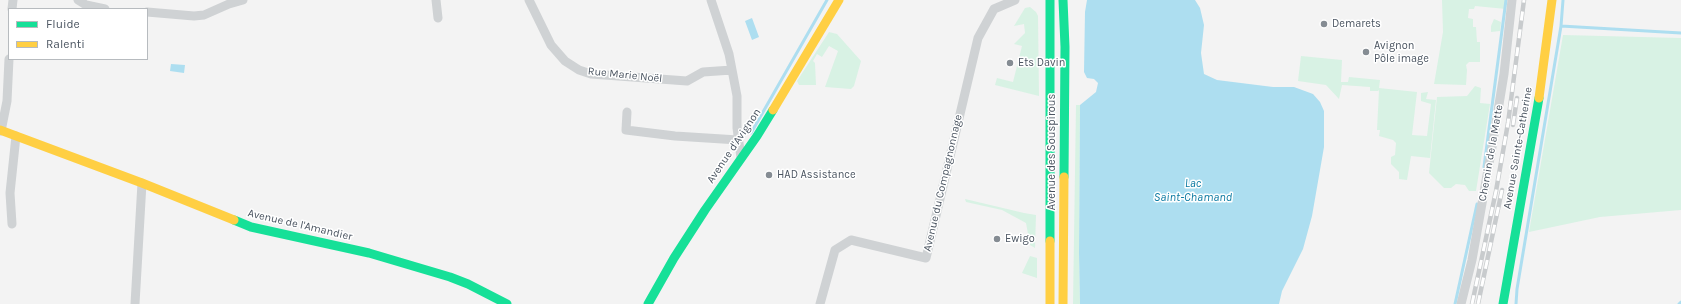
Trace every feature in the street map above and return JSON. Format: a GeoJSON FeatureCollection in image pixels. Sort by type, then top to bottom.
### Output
{"type":"FeatureCollection","features":[{"type":"Feature","properties":{"kind":"main road","name":"Avenue d'Avignon"},"geometry":{"type":"LineString","coordinates":[[648,304],[674,258],[757,136],[787,87],[793,74],[840,0]]}},
{"type":"Feature","properties":{"kind":"main road","name":"Avenue des Souspirous"},"geometry":{"type":"LineString","coordinates":[[1050,0],[1050,304]]}},
{"type":"Feature","properties":{"kind":"main road","name":"Avenue des Souspirous"},"geometry":{"type":"LineString","coordinates":[[1063,0],[1065,41],[1063,304]]}},
{"type":"Feature","properties":{"kind":"main road","name":"Avenue Sainte-Catherine"},"geometry":{"type":"LineString","coordinates":[[1503,303],[1532,144],[1543,74],[1552,0]]}},
{"type":"Feature","properties":{"kind":"main road","name":"Avenue de l'Amandier"},"geometry":{"type":"LineString","coordinates":[[1,130],[142,183],[251,227],[369,253],[450,276],[507,304]]}},
{"type":"Feature","properties":{"kind":"street"},"geometry":{"type":"LineString","coordinates":[[78,0],[86,5],[100,8]]}},
{"type":"Feature","properties":{"kind":"street"},"geometry":{"type":"LineString","coordinates":[[148,12],[194,16],[204,15],[229,4],[243,0]]}},
{"type":"Feature","properties":{"kind":"street"},"geometry":{"type":"LineString","coordinates":[[436,0],[438,18]]}},
{"type":"Feature","properties":{"kind":"street","name":"Rue Marie Noël"},"geometry":{"type":"LineString","coordinates":[[529,0],[551,45],[565,61],[579,70],[591,74],[687,81],[703,72],[732,70]]}},
{"type":"Feature","properties":{"kind":"street"},"geometry":{"type":"LineString","coordinates":[[711,0],[729,54],[737,96],[738,140],[741,158]]}},
{"type":"Feature","properties":{"kind":"street","name":"Avenue du Compagnonnage"},"geometry":{"type":"LineString","coordinates":[[820,304],[835,250],[851,240],[926,258],[978,38],[994,9],[1015,0]]}},
{"type":"Feature","properties":{"kind":"street","name":"Chemin de la Matte"},"geometry":{"type":"LineString","coordinates":[[1461,304],[1472,260],[1491,155],[1504,74],[1512,0]]}},
{"type":"Feature","properties":{"kind":"street"},"geometry":{"type":"LineString","coordinates":[[1,130],[7,101],[9,60]]}},
{"type":"Feature","properties":{"kind":"street"},"geometry":{"type":"LineString","coordinates":[[627,112],[626,130],[676,136],[738,140]]}},
{"type":"Feature","properties":{"kind":"street"},"geometry":{"type":"LineString","coordinates":[[12,224],[10,193],[16,136]]}},
{"type":"Feature","properties":{"kind":"street"},"geometry":{"type":"LineString","coordinates":[[135,304],[142,183]]}},
{"type":"Feature","properties":{"kind":"green space"},"geometry":{"type":"Polygon","coordinates":[[[1442,0],[1507,0],[1506,9],[1475,6],[1474,9],[1469,9],[1468,18],[1473,19],[1473,27],[1476,27],[1477,42],[1480,42],[1480,62],[1469,62],[1466,65],[1466,85],[1434,84],[1443,32],[1442,0]]]}},
{"type":"Feature","properties":{"kind":"green space"},"geometry":{"type":"Polygon","coordinates":[[[1030,7],[1038,16],[1039,96],[995,85],[997,78],[1013,82],[1022,46],[1014,44],[1025,33],[1024,24],[1014,26],[1025,8],[1030,7]]]}},
{"type":"Feature","properties":{"kind":"green space"},"geometry":{"type":"Polygon","coordinates":[[[1494,19],[1501,22],[1500,31],[1491,32],[1491,26],[1494,19]]]}},
{"type":"Feature","properties":{"kind":"green space"},"geometry":{"type":"Polygon","coordinates":[[[829,32],[837,34],[861,61],[854,86],[851,89],[825,87],[838,51],[829,46],[822,57],[817,54],[813,61],[815,63],[816,85],[799,85],[797,81],[829,32]]]}},
{"type":"Feature","properties":{"kind":"green space"},"geometry":{"type":"Polygon","coordinates":[[[1563,35],[1681,38],[1681,210],[1600,217],[1529,232],[1563,35]]]}},
{"type":"Feature","properties":{"kind":"green space"},"geometry":{"type":"Polygon","coordinates":[[[1301,56],[1342,60],[1341,82],[1348,82],[1349,77],[1380,80],[1379,88],[1417,92],[1412,135],[1427,136],[1431,104],[1421,101],[1421,93],[1428,92],[1426,99],[1436,100],[1430,158],[1411,156],[1407,180],[1399,179],[1399,172],[1391,164],[1391,157],[1395,155],[1396,143],[1393,140],[1379,136],[1380,130],[1377,130],[1379,90],[1370,91],[1370,87],[1342,85],[1339,99],[1326,85],[1298,81],[1301,56]]]}},
{"type":"Feature","properties":{"kind":"green space"},"geometry":{"type":"Polygon","coordinates":[[[1475,86],[1481,88],[1480,103],[1490,104],[1476,191],[1469,191],[1465,185],[1456,184],[1451,188],[1444,188],[1429,173],[1437,97],[1467,96],[1475,86]]]}},
{"type":"Feature","properties":{"kind":"green space"},"geometry":{"type":"Polygon","coordinates":[[[1076,105],[1080,105],[1080,304],[1073,304],[1076,105]]]}},
{"type":"Feature","properties":{"kind":"green space"},"geometry":{"type":"Polygon","coordinates":[[[965,199],[1036,215],[1035,248],[1030,245],[1026,223],[1002,210],[966,202],[965,199]]]}},
{"type":"Feature","properties":{"kind":"green space"},"geometry":{"type":"Polygon","coordinates":[[[1030,256],[1037,258],[1037,278],[1022,273],[1030,256]]]}},
{"type":"Feature","properties":{"kind":"water","name":"Lac Saint-Chamand"},"geometry":{"type":"Polygon","coordinates":[[[1087,0],[1195,0],[1200,8],[1204,25],[1201,53],[1204,74],[1217,80],[1273,87],[1294,87],[1313,94],[1320,102],[1324,111],[1324,147],[1312,216],[1303,249],[1282,291],[1279,304],[1080,304],[1080,105],[1096,92],[1098,83],[1094,79],[1087,78],[1084,72],[1085,12],[1087,0]]]}},
{"type":"Feature","properties":{"kind":"water"},"geometry":{"type":"Polygon","coordinates":[[[752,18],[759,37],[752,40],[745,21],[752,18]]]}},
{"type":"Feature","properties":{"kind":"water"},"geometry":{"type":"Polygon","coordinates":[[[171,64],[185,65],[184,73],[170,71],[171,64]]]}},
{"type":"Feature","properties":{"kind":"waterway"},"geometry":{"type":"LineString","coordinates":[[751,133],[827,0]]}},
{"type":"Feature","properties":{"kind":"waterway"},"geometry":{"type":"LineString","coordinates":[[1484,167],[1506,0]]}},
{"type":"Feature","properties":{"kind":"waterway"},"geometry":{"type":"LineString","coordinates":[[1516,304],[1517,289],[1561,26],[1563,0]]}},
{"type":"Feature","properties":{"kind":"waterway"},"geometry":{"type":"LineString","coordinates":[[1561,26],[1681,33]]}},
{"type":"Feature","properties":{"kind":"waterway"},"geometry":{"type":"LineString","coordinates":[[1455,304],[1477,204]]}},
{"type":"Feature","properties":{"kind":"railway"},"geometry":{"type":"LineString","coordinates":[[1472,304],[1496,191],[1508,123],[1524,0]]}},
{"type":"Feature","properties":{"kind":"railway"},"geometry":{"type":"LineString","coordinates":[[1513,125],[1517,98]]}},
{"type":"Feature","properties":{"kind":"railway"},"geometry":{"type":"LineString","coordinates":[[1478,304],[1502,190]]}},
{"type":"Feature","properties":{"kind":"traffic: fast"},"geometry":{"type":"LineString","coordinates":[[1050,0],[1050,241]]}},
{"type":"Feature","properties":{"kind":"traffic: fast"},"geometry":{"type":"LineString","coordinates":[[1063,0],[1065,47],[1064,177]]}},
{"type":"Feature","properties":{"kind":"traffic: fast"},"geometry":{"type":"LineString","coordinates":[[1503,304],[1539,98]]}},
{"type":"Feature","properties":{"kind":"traffic: fast"},"geometry":{"type":"LineString","coordinates":[[648,304],[674,258],[773,110]]}},
{"type":"Feature","properties":{"kind":"traffic: fast"},"geometry":{"type":"LineString","coordinates":[[234,220],[251,227],[369,253],[450,277],[468,284],[507,304]]}},
{"type":"Feature","properties":{"kind":"traffic: slow"},"geometry":{"type":"LineString","coordinates":[[773,110],[839,0]]}},
{"type":"Feature","properties":{"kind":"traffic: slow"},"geometry":{"type":"LineString","coordinates":[[1539,98],[1552,0]]}},
{"type":"Feature","properties":{"kind":"traffic: slow"},"geometry":{"type":"LineString","coordinates":[[0,130],[142,183],[234,220]]}},
{"type":"Feature","properties":{"kind":"traffic: slow"},"geometry":{"type":"LineString","coordinates":[[1063,304],[1064,177]]}},
{"type":"Feature","properties":{"kind":"traffic: slow"},"geometry":{"type":"LineString","coordinates":[[1050,241],[1050,304]]}},
{"type":"Feature","properties":{"kind":"place","name":"Demarets"},"geometry":{"type":"Point","coordinates":[1324,24]}},
{"type":"Feature","properties":{"kind":"place","name":"Avignon Pôle image"},"geometry":{"type":"Point","coordinates":[1366,52]}},
{"type":"Feature","properties":{"kind":"place","name":"Ets Davin"},"geometry":{"type":"Point","coordinates":[1010,63]}},
{"type":"Feature","properties":{"kind":"place","name":"HAD Assistance"},"geometry":{"type":"Point","coordinates":[769,175]}},
{"type":"Feature","properties":{"kind":"place","name":"Ewigo"},"geometry":{"type":"Point","coordinates":[997,239]}}]}
